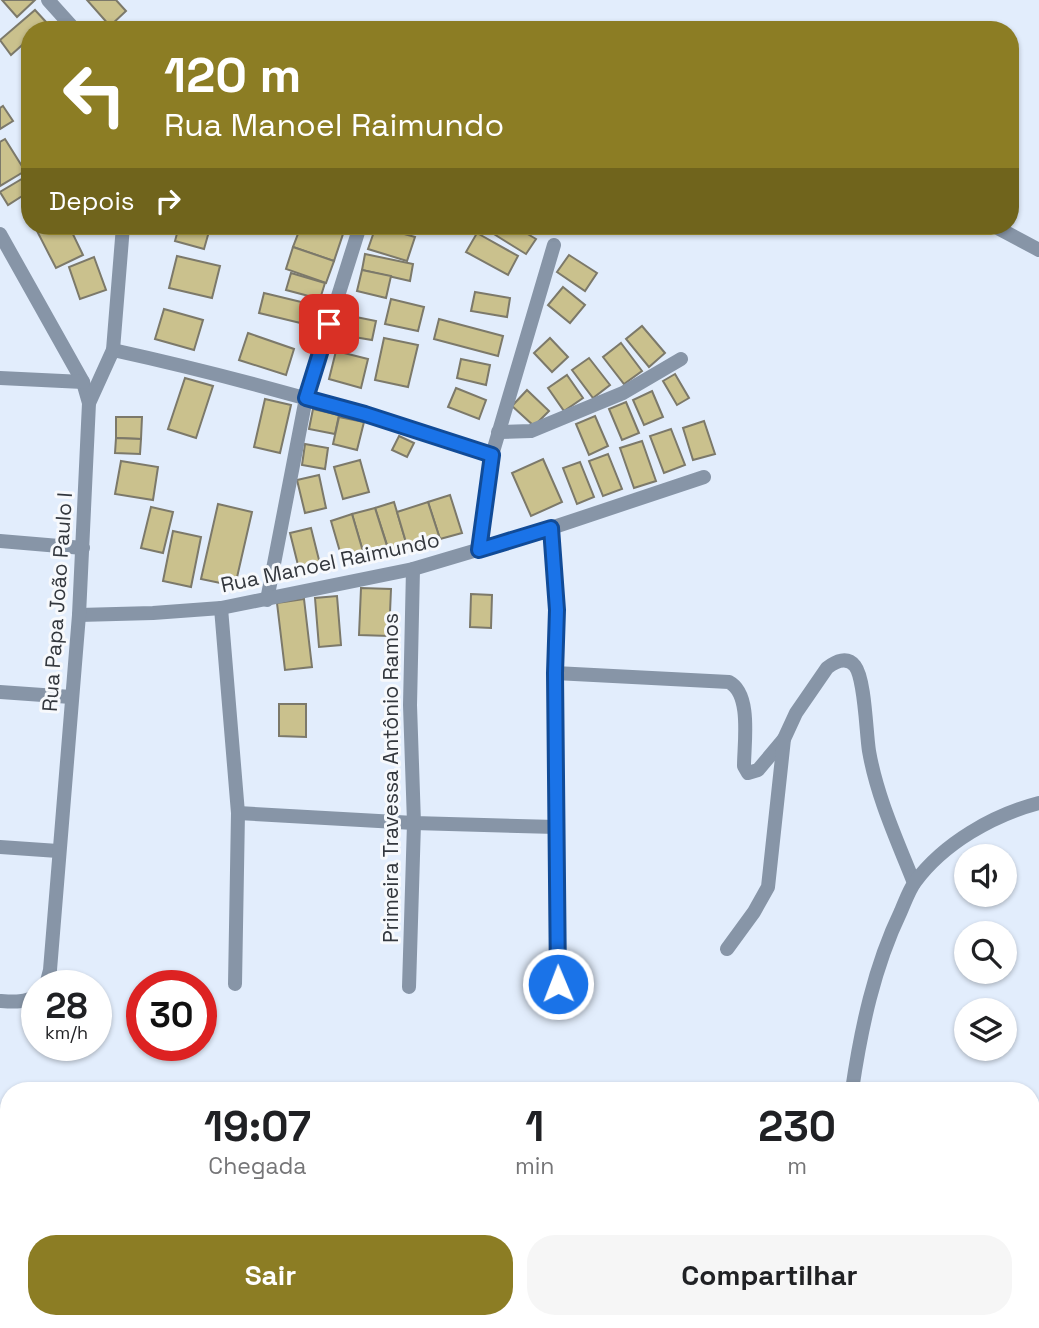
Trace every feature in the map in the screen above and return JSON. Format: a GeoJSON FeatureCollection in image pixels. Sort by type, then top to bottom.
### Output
{"type":"FeatureCollection","features":[{"type":"Feature","properties":{"kind":"street"},"geometry":{"type":"LineString","coordinates":[[48,0],[67,21]]}},
{"type":"Feature","properties":{"kind":"street"},"geometry":{"type":"LineString","coordinates":[[0,234],[83,382],[89,403]]}},
{"type":"Feature","properties":{"kind":"street","name":"Rua Papa João Paulo I"},"geometry":{"type":"LineString","coordinates":[[50,970],[79,615],[89,403],[113,350],[122,235]]}},
{"type":"Feature","properties":{"kind":"street"},"geometry":{"type":"LineString","coordinates":[[267,600],[306,398],[357,235]]}},
{"type":"Feature","properties":{"kind":"street"},"geometry":{"type":"LineString","coordinates":[[1011,235],[1039,250]]}},
{"type":"Feature","properties":{"kind":"street"},"geometry":{"type":"LineString","coordinates":[[479,550],[492,455],[554,245]]}},
{"type":"Feature","properties":{"kind":"street"},"geometry":{"type":"LineString","coordinates":[[113,350],[220,374],[365,414],[492,455]]}},
{"type":"Feature","properties":{"kind":"street"},"geometry":{"type":"LineString","coordinates":[[498,432],[531,431],[623,393],[681,359]]}},
{"type":"Feature","properties":{"kind":"street"},"geometry":{"type":"LineString","coordinates":[[0,378],[83,382]]}},
{"type":"Feature","properties":{"kind":"street","name":"Rua Manoel Raimundo"},"geometry":{"type":"LineString","coordinates":[[79,615],[153,614],[221,608],[413,569],[551,528],[704,477]]}},
{"type":"Feature","properties":{"kind":"street"},"geometry":{"type":"LineString","coordinates":[[551,528],[557,610],[555,673],[558,1010]]}},
{"type":"Feature","properties":{"kind":"street"},"geometry":{"type":"LineString","coordinates":[[0,541],[83,548]]}},
{"type":"Feature","properties":{"kind":"street","name":"Primeira Travessa Antônio Ramos"},"geometry":{"type":"LineString","coordinates":[[409,987],[414,823],[410,705],[413,569]]}},
{"type":"Feature","properties":{"kind":"street"},"geometry":{"type":"LineString","coordinates":[[221,608],[238,813],[235,984]]}},
{"type":"Feature","properties":{"kind":"street"},"geometry":{"type":"LineString","coordinates":[[555,673],[729,682],[735,685],[743,698],[744,769],[748,774],[758,770],[784,739],[796,713],[827,668],[847,660],[857,668],[860,675],[869,751],[876,781],[914,883]]}},
{"type":"Feature","properties":{"kind":"street"},"geometry":{"type":"LineString","coordinates":[[0,692],[71,697]]}},
{"type":"Feature","properties":{"kind":"street"},"geometry":{"type":"LineString","coordinates":[[727,949],[754,912],[768,887],[784,739]]}},
{"type":"Feature","properties":{"kind":"street"},"geometry":{"type":"LineString","coordinates":[[854,1082],[871,992],[888,937],[914,883],[945,851],[980,827],[1022,807],[1039,803]]}},
{"type":"Feature","properties":{"kind":"street"},"geometry":{"type":"LineString","coordinates":[[238,813],[414,823],[556,827]]}},
{"type":"Feature","properties":{"kind":"street"},"geometry":{"type":"LineString","coordinates":[[0,847],[58,852]]}},
{"type":"Feature","properties":{"kind":"street"},"geometry":{"type":"LineString","coordinates":[[0,1001],[21,1001]]}},
{"type":"Feature","properties":{"kind":"building"},"geometry":{"type":"Polygon","coordinates":[[[2,0],[35,0],[17,17],[2,0]]]}},
{"type":"Feature","properties":{"kind":"building"},"geometry":{"type":"Polygon","coordinates":[[[87,0],[116,0],[126,11],[115,21],[106,21],[87,0]]]}},
{"type":"Feature","properties":{"kind":"building"},"geometry":{"type":"Polygon","coordinates":[[[35,10],[45,21],[22,21],[35,10]]]}},
{"type":"Feature","properties":{"kind":"building"},"geometry":{"type":"Polygon","coordinates":[[[21,22],[21,46],[11,55],[0,40],[21,22]]]}},
{"type":"Feature","properties":{"kind":"building"},"geometry":{"type":"Polygon","coordinates":[[[3,106],[13,121],[0,129],[0,108],[3,106]]]}},
{"type":"Feature","properties":{"kind":"building"},"geometry":{"type":"Polygon","coordinates":[[[5,139],[21,165],[21,173],[0,186],[0,142],[5,139]]]}},
{"type":"Feature","properties":{"kind":"building"},"geometry":{"type":"Polygon","coordinates":[[[21,179],[21,197],[8,205],[0,192],[21,179]]]}},
{"type":"Feature","properties":{"kind":"building"},"geometry":{"type":"Polygon","coordinates":[[[39,235],[73,235],[83,255],[56,268],[39,235]]]}},
{"type":"Feature","properties":{"kind":"building"},"geometry":{"type":"Polygon","coordinates":[[[177,235],[208,235],[204,249],[175,241],[177,235]]]}},
{"type":"Feature","properties":{"kind":"building"},"geometry":{"type":"Polygon","coordinates":[[[298,235],[343,235],[334,261],[293,247],[298,235]]]}},
{"type":"Feature","properties":{"kind":"building"},"geometry":{"type":"Polygon","coordinates":[[[373,235],[415,237],[407,261],[368,249],[373,235]]]}},
{"type":"Feature","properties":{"kind":"building"},"geometry":{"type":"Polygon","coordinates":[[[476,235],[481,235],[518,256],[508,275],[466,252],[476,235]]]}},
{"type":"Feature","properties":{"kind":"building"},"geometry":{"type":"Polygon","coordinates":[[[495,235],[529,235],[536,239],[526,254],[495,235]]]}},
{"type":"Feature","properties":{"kind":"building"},"geometry":{"type":"Polygon","coordinates":[[[293,247],[334,261],[326,283],[286,269],[293,247]]]}},
{"type":"Feature","properties":{"kind":"building"},"geometry":{"type":"Polygon","coordinates":[[[365,254],[413,264],[410,281],[362,270],[365,254]]]}},
{"type":"Feature","properties":{"kind":"building"},"geometry":{"type":"Polygon","coordinates":[[[569,255],[597,273],[585,291],[557,272],[569,255]]]}},
{"type":"Feature","properties":{"kind":"building"},"geometry":{"type":"Polygon","coordinates":[[[177,256],[220,266],[212,298],[169,288],[177,256]]]}},
{"type":"Feature","properties":{"kind":"building"},"geometry":{"type":"Polygon","coordinates":[[[94,257],[106,290],[80,299],[69,267],[94,257]]]}},
{"type":"Feature","properties":{"kind":"building"},"geometry":{"type":"Polygon","coordinates":[[[362,270],[391,276],[386,298],[357,291],[362,270]]]}},
{"type":"Feature","properties":{"kind":"building"},"geometry":{"type":"Polygon","coordinates":[[[291,273],[325,283],[320,299],[286,290],[291,273]]]}},
{"type":"Feature","properties":{"kind":"building"},"geometry":{"type":"Polygon","coordinates":[[[563,287],[585,305],[570,323],[548,305],[563,287]]]}},
{"type":"Feature","properties":{"kind":"building"},"geometry":{"type":"Polygon","coordinates":[[[475,292],[510,298],[507,317],[471,311],[475,292]]]}},
{"type":"Feature","properties":{"kind":"building"},"geometry":{"type":"Polygon","coordinates":[[[264,293],[322,307],[317,327],[259,313],[264,293]]]}},
{"type":"Feature","properties":{"kind":"building"},"geometry":{"type":"Polygon","coordinates":[[[391,299],[424,307],[418,331],[385,324],[391,299]]]}},
{"type":"Feature","properties":{"kind":"building"},"geometry":{"type":"Polygon","coordinates":[[[164,309],[203,320],[194,350],[155,339],[164,309]]]}},
{"type":"Feature","properties":{"kind":"building"},"geometry":{"type":"Polygon","coordinates":[[[346,315],[376,321],[372,340],[342,335],[346,315]]]}},
{"type":"Feature","properties":{"kind":"building"},"geometry":{"type":"Polygon","coordinates":[[[439,319],[503,336],[498,356],[434,339],[439,319]]]}},
{"type":"Feature","properties":{"kind":"building"},"geometry":{"type":"Polygon","coordinates":[[[642,326],[665,353],[649,367],[626,339],[642,326]]]}},
{"type":"Feature","properties":{"kind":"building"},"geometry":{"type":"Polygon","coordinates":[[[248,333],[294,349],[286,375],[239,360],[248,333]]]}},
{"type":"Feature","properties":{"kind":"building"},"geometry":{"type":"Polygon","coordinates":[[[384,338],[418,345],[408,387],[375,380],[384,338]]]}},
{"type":"Feature","properties":{"kind":"building"},"geometry":{"type":"Polygon","coordinates":[[[550,338],[568,357],[552,372],[534,353],[550,338]]]}},
{"type":"Feature","properties":{"kind":"building"},"geometry":{"type":"Polygon","coordinates":[[[621,343],[642,371],[624,384],[603,357],[621,343]]]}},
{"type":"Feature","properties":{"kind":"building"},"geometry":{"type":"Polygon","coordinates":[[[336,351],[368,359],[361,388],[329,379],[336,351]]]}},
{"type":"Feature","properties":{"kind":"building"},"geometry":{"type":"Polygon","coordinates":[[[589,358],[610,385],[593,398],[572,370],[589,358]]]}},
{"type":"Feature","properties":{"kind":"building"},"geometry":{"type":"Polygon","coordinates":[[[461,359],[490,365],[486,385],[457,378],[461,359]]]}},
{"type":"Feature","properties":{"kind":"building"},"geometry":{"type":"Polygon","coordinates":[[[675,374],[689,398],[677,405],[663,381],[675,374]]]}},
{"type":"Feature","properties":{"kind":"building"},"geometry":{"type":"Polygon","coordinates":[[[567,375],[583,398],[564,411],[548,388],[567,375]]]}},
{"type":"Feature","properties":{"kind":"building"},"geometry":{"type":"Polygon","coordinates":[[[185,378],[213,386],[196,438],[168,429],[185,378]]]}},
{"type":"Feature","properties":{"kind":"building"},"geometry":{"type":"Polygon","coordinates":[[[456,388],[486,400],[479,419],[448,407],[456,388]]]}},
{"type":"Feature","properties":{"kind":"building"},"geometry":{"type":"Polygon","coordinates":[[[527,390],[549,411],[534,426],[512,406],[527,390]]]}},
{"type":"Feature","properties":{"kind":"building"},"geometry":{"type":"Polygon","coordinates":[[[652,391],[663,417],[644,425],[633,400],[652,391]]]}},
{"type":"Feature","properties":{"kind":"building"},"geometry":{"type":"Polygon","coordinates":[[[265,399],[291,405],[280,453],[254,447],[265,399]]]}},
{"type":"Feature","properties":{"kind":"building"},"geometry":{"type":"Polygon","coordinates":[[[626,402],[639,433],[622,440],[609,409],[626,402]]]}},
{"type":"Feature","properties":{"kind":"building"},"geometry":{"type":"Polygon","coordinates":[[[313,409],[339,415],[335,434],[309,429],[313,409]]]}},
{"type":"Feature","properties":{"kind":"building"},"geometry":{"type":"Polygon","coordinates":[[[595,416],[608,446],[589,455],[576,424],[595,416]]]}},
{"type":"Feature","properties":{"kind":"building"},"geometry":{"type":"Polygon","coordinates":[[[116,417],[142,417],[141,439],[116,438],[116,417]]]}},
{"type":"Feature","properties":{"kind":"building"},"geometry":{"type":"Polygon","coordinates":[[[339,417],[364,422],[357,450],[333,444],[339,417]]]}},
{"type":"Feature","properties":{"kind":"building"},"geometry":{"type":"Polygon","coordinates":[[[704,421],[715,454],[693,460],[683,428],[704,421]]]}},
{"type":"Feature","properties":{"kind":"building"},"geometry":{"type":"Polygon","coordinates":[[[671,429],[685,465],[664,473],[650,436],[671,429]]]}},
{"type":"Feature","properties":{"kind":"building"},"geometry":{"type":"Polygon","coordinates":[[[399,436],[414,443],[407,457],[392,450],[399,436]]]}},
{"type":"Feature","properties":{"kind":"building"},"geometry":{"type":"Polygon","coordinates":[[[116,438],[141,439],[140,454],[115,453],[116,438]]]}},
{"type":"Feature","properties":{"kind":"building"},"geometry":{"type":"Polygon","coordinates":[[[642,441],[656,481],[634,488],[620,448],[642,441]]]}},
{"type":"Feature","properties":{"kind":"building"},"geometry":{"type":"Polygon","coordinates":[[[305,444],[328,448],[325,469],[302,465],[305,444]]]}},
{"type":"Feature","properties":{"kind":"building"},"geometry":{"type":"Polygon","coordinates":[[[608,454],[622,489],[603,496],[589,461],[608,454]]]}},
{"type":"Feature","properties":{"kind":"building"},"geometry":{"type":"Polygon","coordinates":[[[543,459],[562,502],[531,516],[512,473],[543,459]]]}},
{"type":"Feature","properties":{"kind":"building"},"geometry":{"type":"Polygon","coordinates":[[[360,460],[369,492],[343,499],[334,467],[360,460]]]}},
{"type":"Feature","properties":{"kind":"building"},"geometry":{"type":"Polygon","coordinates":[[[121,461],[158,467],[153,500],[115,494],[121,461]]]}},
{"type":"Feature","properties":{"kind":"building"},"geometry":{"type":"Polygon","coordinates":[[[580,462],[594,497],[577,504],[563,468],[580,462]]]}},
{"type":"Feature","properties":{"kind":"building"},"geometry":{"type":"Polygon","coordinates":[[[319,475],[326,508],[305,513],[297,480],[319,475]]]}},
{"type":"Feature","properties":{"kind":"building"},"geometry":{"type":"Polygon","coordinates":[[[450,495],[462,533],[440,539],[428,502],[450,495]]]}},
{"type":"Feature","properties":{"kind":"building"},"geometry":{"type":"Polygon","coordinates":[[[394,502],[408,549],[390,554],[375,508],[394,502]]]}},
{"type":"Feature","properties":{"kind":"building"},"geometry":{"type":"Polygon","coordinates":[[[428,502],[440,539],[408,549],[397,512],[428,502]]]}},
{"type":"Feature","properties":{"kind":"building"},"geometry":{"type":"Polygon","coordinates":[[[218,504],[252,512],[235,586],[201,579],[218,504]]]}},
{"type":"Feature","properties":{"kind":"building"},"geometry":{"type":"Polygon","coordinates":[[[151,507],[173,512],[163,553],[141,548],[151,507]]]}},
{"type":"Feature","properties":{"kind":"building"},"geometry":{"type":"Polygon","coordinates":[[[375,508],[388,549],[364,555],[352,514],[375,508]]]}},
{"type":"Feature","properties":{"kind":"building"},"geometry":{"type":"Polygon","coordinates":[[[352,514],[364,555],[343,562],[331,521],[352,514]]]}},
{"type":"Feature","properties":{"kind":"building"},"geometry":{"type":"Polygon","coordinates":[[[311,528],[320,564],[299,569],[290,533],[311,528]]]}},
{"type":"Feature","properties":{"kind":"building"},"geometry":{"type":"Polygon","coordinates":[[[173,531],[201,537],[191,587],[163,581],[173,531]]]}},
{"type":"Feature","properties":{"kind":"building"},"geometry":{"type":"Polygon","coordinates":[[[361,588],[391,589],[389,636],[359,635],[361,588]]]}},
{"type":"Feature","properties":{"kind":"building"},"geometry":{"type":"Polygon","coordinates":[[[471,594],[492,595],[491,628],[470,627],[471,594]]]}},
{"type":"Feature","properties":{"kind":"building"},"geometry":{"type":"Polygon","coordinates":[[[337,596],[341,645],[319,647],[315,598],[337,596]]]}},
{"type":"Feature","properties":{"kind":"building"},"geometry":{"type":"Polygon","coordinates":[[[304,599],[312,667],[285,670],[277,603],[304,599]]]}},
{"type":"Feature","properties":{"kind":"building"},"geometry":{"type":"Polygon","coordinates":[[[279,704],[306,704],[306,737],[279,736],[279,704]]]}},
{"type":"Feature","properties":{"kind":"route"},"geometry":{"type":"LineString","coordinates":[[329,324],[306,398],[492,455],[479,550],[551,528],[557,610],[555,673],[558,984]]}}]}
